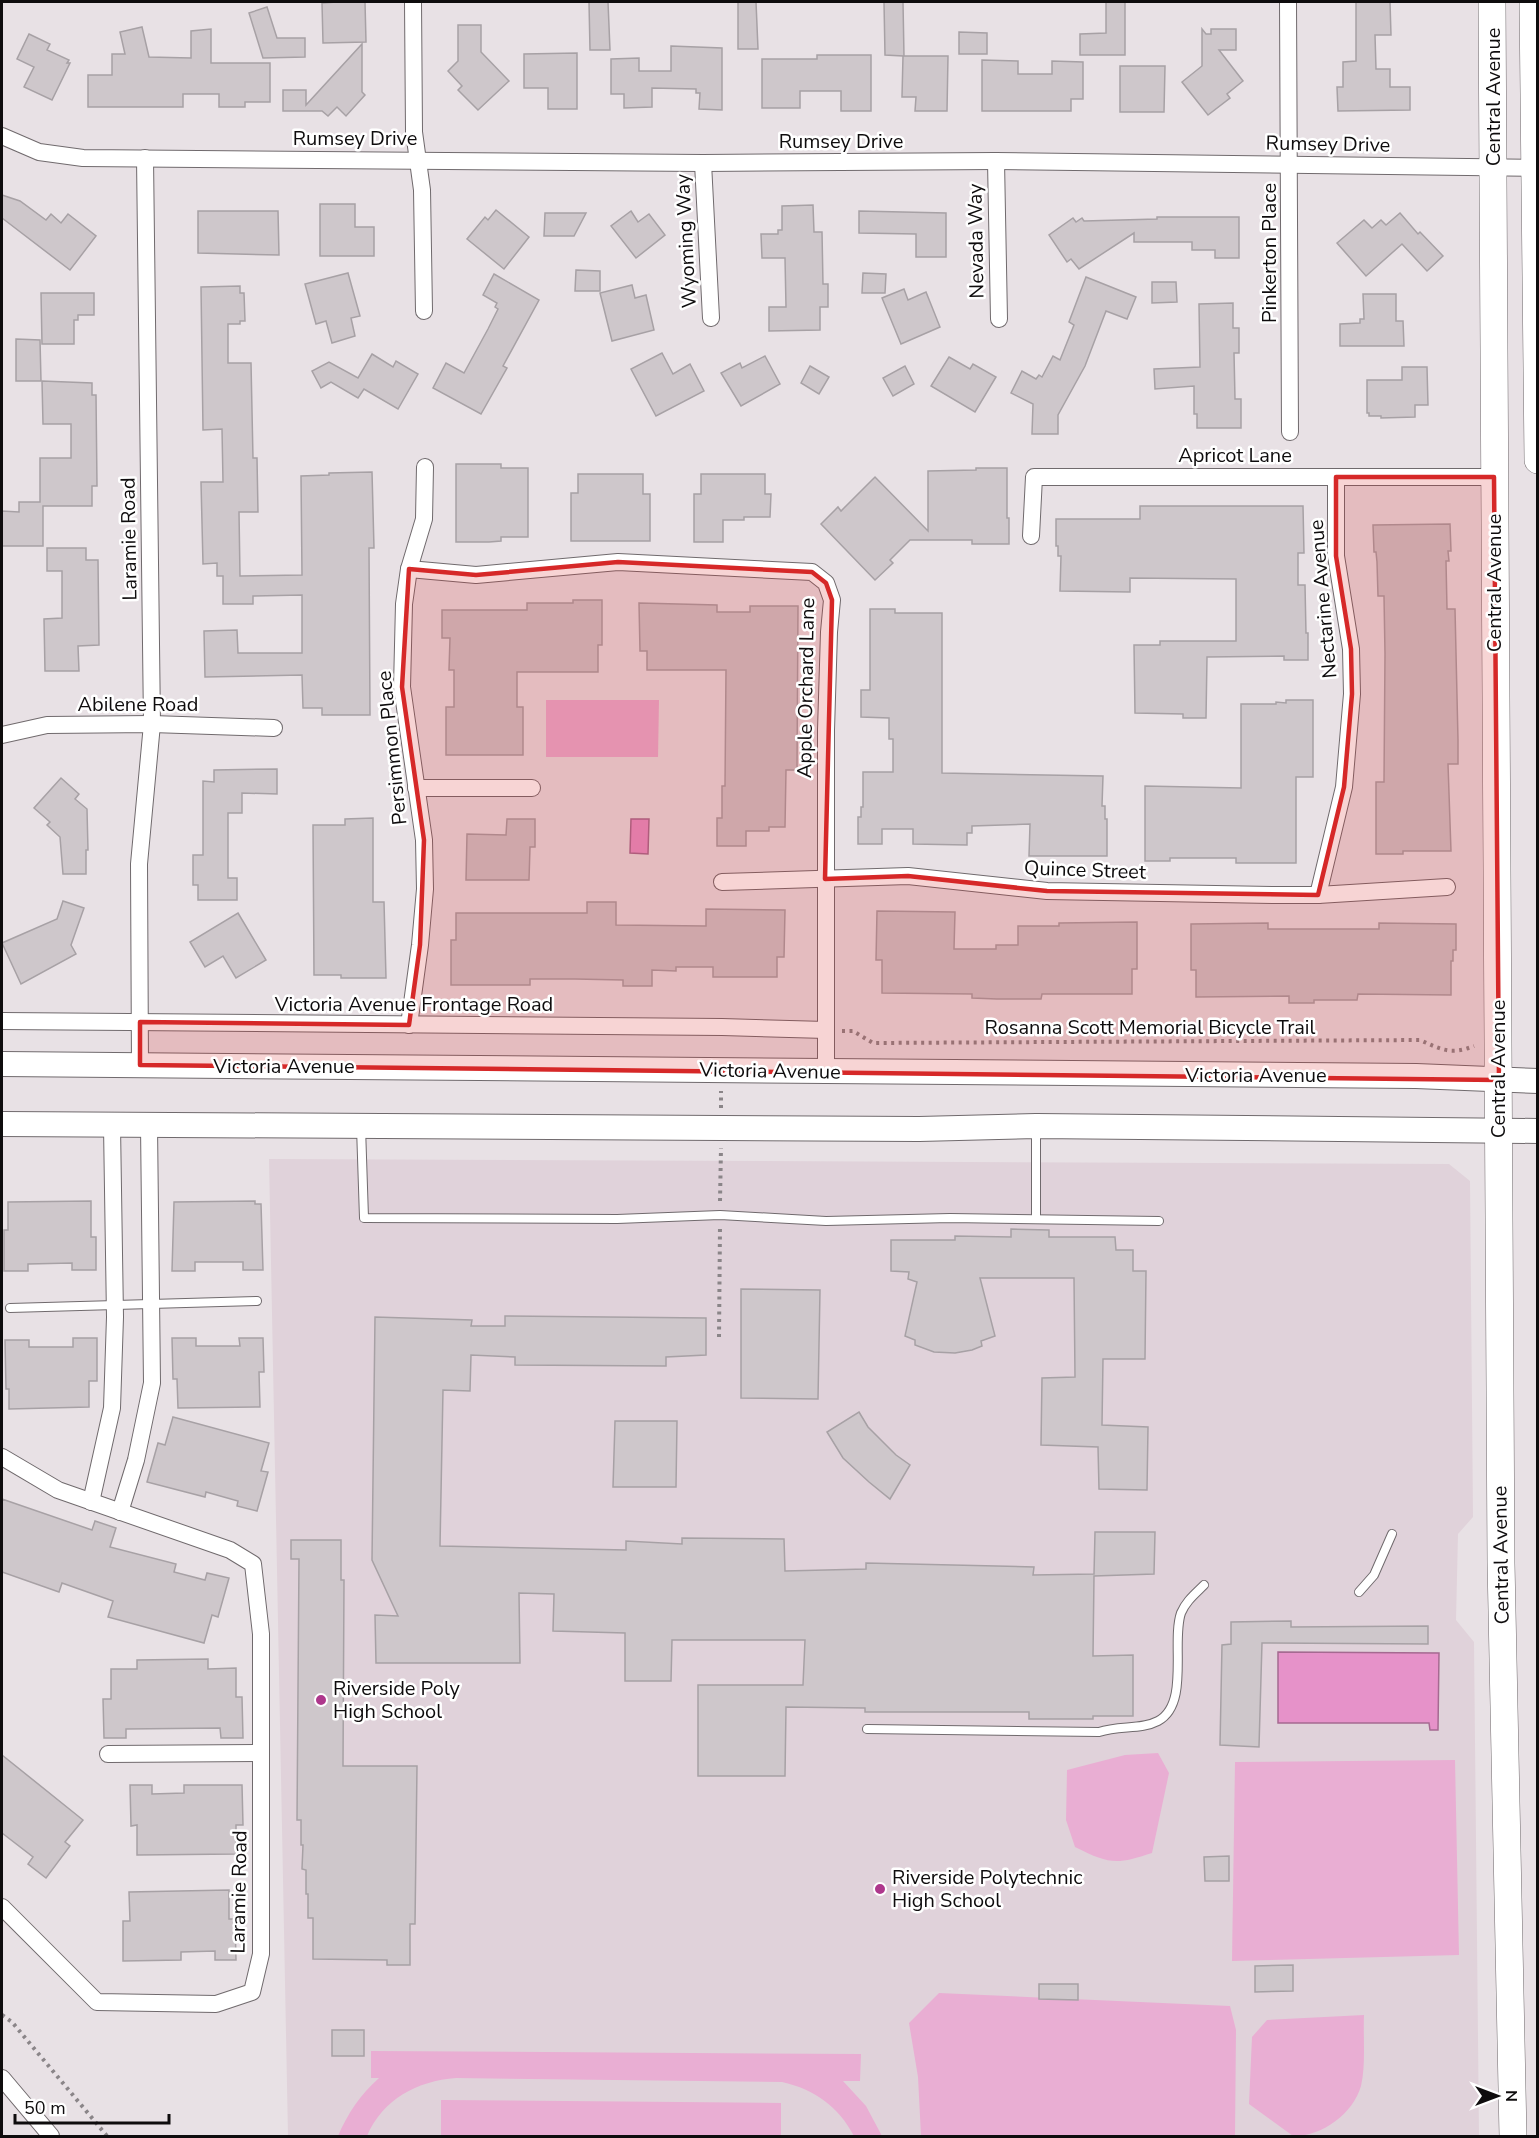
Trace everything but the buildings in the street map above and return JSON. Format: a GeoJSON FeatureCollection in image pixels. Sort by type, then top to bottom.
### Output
{"type":"FeatureCollection","features":[{"type":"Feature","properties":{"kind":"main road","name":"Central Avenue"},"geometry":{"type":"LineString","coordinates":[[1492,2],[1501,1563],[1513,2136]]}},
{"type":"Feature","properties":{"kind":"main road","name":"Central Avenue"},"geometry":{"type":"LineString","coordinates":[[1533,2],[1538,460]]}},
{"type":"Feature","properties":{"kind":"main road","name":"Victoria Avenue"},"geometry":{"type":"LineString","coordinates":[[2,1064],[1404,1076],[1538,1081]]}},
{"type":"Feature","properties":{"kind":"main road"},"geometry":{"type":"LineString","coordinates":[[2,1125],[920,1129],[1036,1126],[1538,1131]]}},
{"type":"Feature","properties":{"kind":"street"},"geometry":{"type":"LineString","coordinates":[[412,2],[414,132],[422,190],[424,311]]}},
{"type":"Feature","properties":{"kind":"street","name":"Pinkerton Place"},"geometry":{"type":"LineString","coordinates":[[1288,2],[1290,432]]}},
{"type":"Feature","properties":{"kind":"street"},"geometry":{"type":"LineString","coordinates":[[2,136],[39,152],[83,158],[145,158]]}},
{"type":"Feature","properties":{"kind":"street","name":"Rumsey Drive"},"geometry":{"type":"LineString","coordinates":[[145,158],[703,163],[996,161],[1536,168]]}},
{"type":"Feature","properties":{"kind":"street","name":"Laramie Road"},"geometry":{"type":"LineString","coordinates":[[140,1065],[139,864],[152,724],[145,158]]}},
{"type":"Feature","properties":{"kind":"street","name":"Nevada Way"},"geometry":{"type":"LineString","coordinates":[[996,161],[999,319]]}},
{"type":"Feature","properties":{"kind":"street","name":"Wyoming Way"},"geometry":{"type":"LineString","coordinates":[[703,163],[711,318]]}},
{"type":"Feature","properties":{"kind":"street","name":"Persimmon Place"},"geometry":{"type":"LineString","coordinates":[[409,1025],[425,889],[424,840],[402,687],[404,604],[409,569],[424,519],[425,467]]}},
{"type":"Feature","properties":{"kind":"street","name":"Apricot Lane"},"geometry":{"type":"LineString","coordinates":[[1031,536],[1034,477],[1494,477]]}},
{"type":"Feature","properties":{"kind":"street","name":"Nectarine Avenue"},"geometry":{"type":"LineString","coordinates":[[1318,895],[1344,787],[1352,694],[1351,649],[1336,556],[1336,477]]}},
{"type":"Feature","properties":{"kind":"street","name":"Apple Orchard Lane"},"geometry":{"type":"LineString","coordinates":[[409,569],[476,575],[618,562],[812,572],[826,583],[832,600],[829,632],[825,879],[826,1071]]}},
{"type":"Feature","properties":{"kind":"street","name":"Abilene Road"},"geometry":{"type":"LineString","coordinates":[[2,735],[47,725],[152,724],[274,728]]}},
{"type":"Feature","properties":{"kind":"street"},"geometry":{"type":"LineString","coordinates":[[416,788],[532,788]]}},
{"type":"Feature","properties":{"kind":"street","name":"Quince Street"},"geometry":{"type":"LineString","coordinates":[[722,882],[908,876],[1047,891],[1318,895],[1447,887]]}},
{"type":"Feature","properties":{"kind":"street","name":"Victoria Avenue Frontage Road"},"geometry":{"type":"LineString","coordinates":[[2,1022],[826,1030]]}},
{"type":"Feature","properties":{"kind":"street"},"geometry":{"type":"LineString","coordinates":[[91,1502],[112,1408],[115,1306],[112,1126]]}},
{"type":"Feature","properties":{"kind":"street"},"geometry":{"type":"LineString","coordinates":[[120,1512],[136,1460],[152,1383],[149,1126]]}},
{"type":"Feature","properties":{"kind":"street","name":"Laramie Road"},"geometry":{"type":"LineString","coordinates":[[2,1458],[58,1490],[230,1550],[253,1564],[261,1634],[261,1954],[252,1992],[216,2004],[97,2002],[2,1907]]}},
{"type":"Feature","properties":{"kind":"street"},"geometry":{"type":"LineString","coordinates":[[108,1754],[261,1752]]}},
{"type":"Feature","properties":{"kind":"street"},"geometry":{"type":"LineString","coordinates":[[2,2078],[51,2136]]}},
{"type":"Feature","properties":{"kind":"lane"},"geometry":{"type":"LineString","coordinates":[[1036,1126],[1036,1218]]}},
{"type":"Feature","properties":{"kind":"lane"},"geometry":{"type":"LineString","coordinates":[[361,1127],[364,1218],[617,1219],[720,1215],[826,1221],[1036,1218],[1159,1221]]}},
{"type":"Feature","properties":{"kind":"lane"},"geometry":{"type":"LineString","coordinates":[[10,1308],[257,1301]]}},
{"type":"Feature","properties":{"kind":"lane"},"geometry":{"type":"LineString","coordinates":[[1359,1592],[1374,1575],[1392,1534]]}},
{"type":"Feature","properties":{"kind":"lane"},"geometry":{"type":"LineString","coordinates":[[867,1729],[1099,1732],[1112,1727],[1145,1726],[1157,1722],[1167,1715],[1173,1705],[1180,1615],[1187,1600],[1204,1585]]}},
{"type":"Feature","properties":{"kind":"path","name":"Rosanna Scott Memorial Bicycle Trail"},"geometry":{"type":"LineString","coordinates":[[826,1030],[853,1031],[873,1043],[1419,1041],[1453,1052],[1474,1046]]}},
{"type":"Feature","properties":{"kind":"path"},"geometry":{"type":"LineString","coordinates":[[719,1337],[720,1226]]}},
{"type":"Feature","properties":{"kind":"path"},"geometry":{"type":"LineString","coordinates":[[2,2015],[12,2022],[108,2136]]}},
{"type":"Feature","properties":{"kind":"highlighted area"},"geometry":{"type":"Polygon","coordinates":[[[1336,477],[1494,477],[1499,1080],[140,1065],[140,1022],[409,1025],[420,945],[424,840],[402,687],[409,569],[476,575],[618,562],[812,572],[826,583],[832,600],[825,879],[908,876],[1047,891],[1318,895],[1344,787],[1352,694],[1351,649],[1336,556],[1336,477]]]}},
{"type":"Feature","properties":{"kind":"shaded area"},"geometry":{"type":"Polygon","coordinates":[[[546,700],[659,700],[658,757],[546,757],[546,700]]]}},
{"type":"Feature","properties":{"kind":"shaded area"},"geometry":{"type":"Polygon","coordinates":[[[631,819],[649,819],[648,854],[630,853],[631,819]]]}},
{"type":"Feature","properties":{"kind":"shaded area","name":"Riverside Polytechnic High School"},"geometry":{"type":"Polygon","coordinates":[[[269,1159],[1449,1164],[1470,1181],[1473,1517],[1458,1534],[1456,1620],[1474,1642],[1479,2136],[288,2136],[269,1159]]]}},
{"type":"Feature","properties":{"kind":"shaded area"},"geometry":{"type":"Polygon","coordinates":[[[1278,1652],[1439,1653],[1438,1730],[1430,1730],[1429,1723],[1278,1723],[1278,1652]]]}},
{"type":"Feature","properties":{"kind":"shaded area"},"geometry":{"type":"Polygon","coordinates":[[[1158,1753],[1169,1773],[1152,1853],[1130,1860],[1113,1861],[1096,1857],[1075,1847],[1066,1820],[1067,1770],[1125,1755],[1158,1753]]]}},
{"type":"Feature","properties":{"kind":"shaded area"},"geometry":{"type":"Polygon","coordinates":[[[1455,1760],[1459,1955],[1232,1961],[1235,1762],[1455,1760]]]}},
{"type":"Feature","properties":{"kind":"shaded area"},"geometry":{"type":"Polygon","coordinates":[[[939,1993],[1230,2006],[1236,2030],[1235,2136],[921,2136],[918,2077],[909,2023],[939,1993]]]}},
{"type":"Feature","properties":{"kind":"shaded area"},"geometry":{"type":"Polygon","coordinates":[[[1364,2015],[1364,2060],[1361,2086],[1351,2106],[1334,2122],[1314,2133],[1293,2136],[1249,2104],[1252,2037],[1267,2020],[1364,2015]]]}},
{"type":"Feature","properties":{"kind":"shaded area"},"geometry":{"type":"Polygon","coordinates":[[[371,2051],[861,2054],[860,2081],[843,2081],[866,2106],[882,2136],[854,2136],[841,2116],[824,2101],[805,2089],[782,2082],[456,2078],[428,2083],[403,2094],[382,2112],[367,2136],[338,2136],[355,2105],[379,2078],[371,2078],[371,2051]]]}},
{"type":"Feature","properties":{"kind":"shaded area"},"geometry":{"type":"Polygon","coordinates":[[[441,2100],[781,2103],[781,2136],[441,2136],[441,2100]]]}},
{"type":"Feature","properties":{"kind":"place","name":"Riverside Poly High School"},"geometry":{"type":"Point","coordinates":[321,1700]}},
{"type":"Feature","properties":{"kind":"place","name":"Riverside Polytechnic High School"},"geometry":{"type":"Point","coordinates":[880,1889]}}]}
